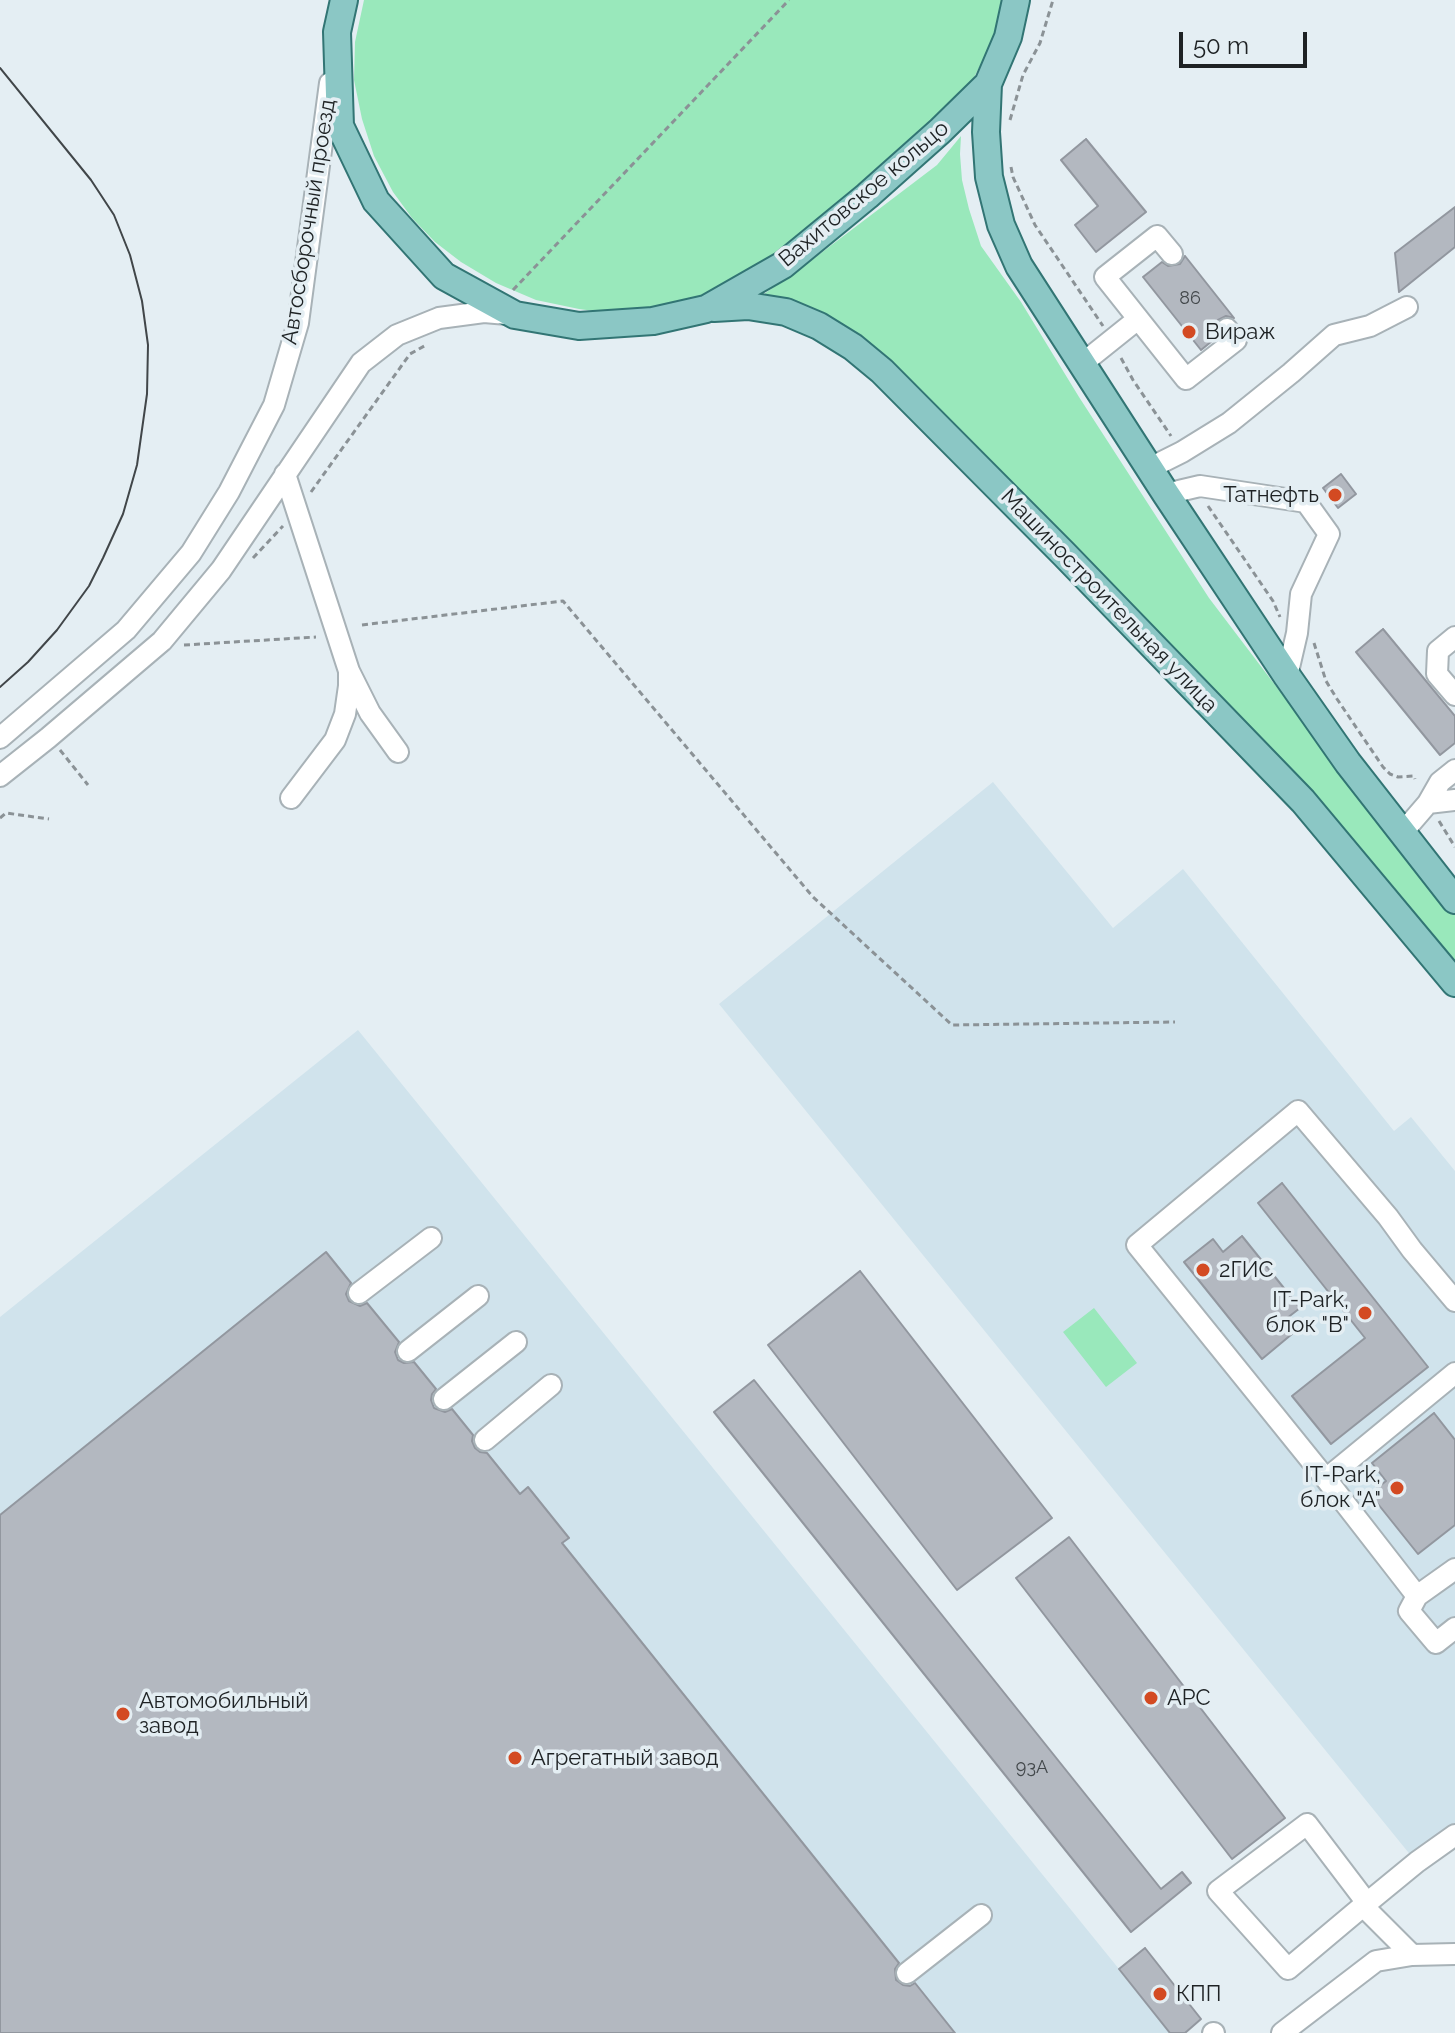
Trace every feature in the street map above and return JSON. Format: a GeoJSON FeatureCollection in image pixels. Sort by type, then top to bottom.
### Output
{"type":"FeatureCollection","features":[{"type":"Feature","properties":{"kind":"main road","name":"Вахитовское кольцо"},"geometry":{"type":"LineString","coordinates":[[344,0],[337,32],[340,126],[376,201],[444,276],[507,310],[579,326],[653,321],[706,309],[783,265],[878,187],[988,84],[1008,37],[1016,0]]}},
{"type":"Feature","properties":{"kind":"main road"},"geometry":{"type":"LineString","coordinates":[[988,84],[986,132],[989,177],[1001,225],[1019,266],[1287,676],[1348,763],[1455,900]]}},
{"type":"Feature","properties":{"kind":"main road","name":"Машиностроительная улица"},"geometry":{"type":"LineString","coordinates":[[706,309],[748,306],[786,312],[842,340],[882,371],[1303,801],[1455,983]]}},
{"type":"Feature","properties":{"kind":"street","name":"Автосборочный проезд"},"geometry":{"type":"LineString","coordinates":[[0,738],[126,630],[191,553],[229,492],[274,405],[298,323],[337,32]]}},
{"type":"Feature","properties":{"kind":"street"},"geometry":{"type":"LineString","coordinates":[[1172,254],[1157,236],[1105,277],[1186,379],[1236,340],[1227,329]]}},
{"type":"Feature","properties":{"kind":"street"},"geometry":{"type":"LineString","coordinates":[[1150,468],[1229,423],[1334,335],[1370,326],[1407,307]]}},
{"type":"Feature","properties":{"kind":"street"},"geometry":{"type":"LineString","coordinates":[[0,776],[52,741],[162,641],[221,570],[361,363],[397,335],[439,318],[507,310]]}},
{"type":"Feature","properties":{"kind":"street"},"geometry":{"type":"LineString","coordinates":[[1083,363],[1138,319]]}},
{"type":"Feature","properties":{"kind":"street"},"geometry":{"type":"LineString","coordinates":[[285,474],[349,671],[370,713],[398,752]]}},
{"type":"Feature","properties":{"kind":"street"},"geometry":{"type":"LineString","coordinates":[[1166,494],[1200,486],[1306,502],[1329,534],[1301,594],[1297,633],[1287,676]]}},
{"type":"Feature","properties":{"kind":"street"},"geometry":{"type":"LineString","coordinates":[[1455,637],[1438,651],[1437,674],[1455,695]]}},
{"type":"Feature","properties":{"kind":"street"},"geometry":{"type":"LineString","coordinates":[[291,798],[335,740],[345,714],[349,671]]}},
{"type":"Feature","properties":{"kind":"street"},"geometry":{"type":"LineString","coordinates":[[1433,810],[1440,782],[1455,770]]}},
{"type":"Feature","properties":{"kind":"street"},"geometry":{"type":"LineString","coordinates":[[1403,832],[1433,810],[1455,800]]}},
{"type":"Feature","properties":{"kind":"street"},"geometry":{"type":"LineString","coordinates":[[1417,1596],[1137,1245],[1298,1111],[1455,1301]]}},
{"type":"Feature","properties":{"kind":"street"},"geometry":{"type":"LineString","coordinates":[[359,1293],[431,1238]]}},
{"type":"Feature","properties":{"kind":"street"},"geometry":{"type":"LineString","coordinates":[[408,1351],[478,1296]]}},
{"type":"Feature","properties":{"kind":"street"},"geometry":{"type":"LineString","coordinates":[[444,1399],[516,1342]]}},
{"type":"Feature","properties":{"kind":"street"},"geometry":{"type":"LineString","coordinates":[[1326,1479],[1455,1373]]}},
{"type":"Feature","properties":{"kind":"street"},"geometry":{"type":"LineString","coordinates":[[485,1440],[551,1385]]}},
{"type":"Feature","properties":{"kind":"street"},"geometry":{"type":"LineString","coordinates":[[1455,1569],[1417,1596],[1409,1611],[1436,1643],[1455,1628]]}},
{"type":"Feature","properties":{"kind":"street"},"geometry":{"type":"LineString","coordinates":[[1412,1955],[1365,1905],[1307,1824],[1218,1891],[1288,1969],[1365,1905],[1417,1862],[1455,1835]]}},
{"type":"Feature","properties":{"kind":"street"},"geometry":{"type":"LineString","coordinates":[[907,1973],[981,1915]]}},
{"type":"Feature","properties":{"kind":"street"},"geometry":{"type":"LineString","coordinates":[[1282,2033],[1376,1961],[1412,1955],[1455,1954]]}},
{"type":"Feature","properties":{"kind":"path"},"geometry":{"type":"LineString","coordinates":[[507,310],[789,0]]}},
{"type":"Feature","properties":{"kind":"path"},"geometry":{"type":"LineString","coordinates":[[1009,129],[1014,100],[1040,43],[1053,0]]}},
{"type":"Feature","properties":{"kind":"path"},"geometry":{"type":"LineString","coordinates":[[1009,156],[1013,177],[1035,225],[1104,328]]}},
{"type":"Feature","properties":{"kind":"path"},"geometry":{"type":"LineString","coordinates":[[298,511],[410,354],[435,340]]}},
{"type":"Feature","properties":{"kind":"path"},"geometry":{"type":"LineString","coordinates":[[1118,351],[1133,380],[1174,440]]}},
{"type":"Feature","properties":{"kind":"path"},"geometry":{"type":"LineString","coordinates":[[1204,500],[1273,601],[1283,623]]}},
{"type":"Feature","properties":{"kind":"path"},"geometry":{"type":"LineString","coordinates":[[362,625],[563,601],[813,897],[952,1025],[1175,1022]]}},
{"type":"Feature","properties":{"kind":"path"},"geometry":{"type":"LineString","coordinates":[[180,645],[316,637]]}},
{"type":"Feature","properties":{"kind":"path"},"geometry":{"type":"LineString","coordinates":[[1310,642],[1314,643],[1326,681],[1383,767],[1390,774],[1414,776],[1415,779]]}},
{"type":"Feature","properties":{"kind":"path"},"geometry":{"type":"LineString","coordinates":[[52,741],[88,785]]}},
{"type":"Feature","properties":{"kind":"path"},"geometry":{"type":"LineString","coordinates":[[1433,810],[1455,847]]}},
{"type":"Feature","properties":{"kind":"path"},"geometry":{"type":"LineString","coordinates":[[0,818],[6,813],[49,819]]}},
{"type":"Feature","properties":{"kind":"shaded area"},"geometry":{"type":"Polygon","coordinates":[[[993,782],[1113,928],[1183,869],[1394,1131],[1411,1117],[1455,1171],[1455,1841],[1421,1868],[719,1004],[993,782]]]}},
{"type":"Feature","properties":{"kind":"shaded area"},"geometry":{"type":"Polygon","coordinates":[[[358,1030],[1171,2033],[0,2033],[0,1317],[358,1030]]]}},
{"type":"Feature","properties":{"kind":"green space"},"geometry":{"type":"Polygon","coordinates":[[[364,0],[1006,0],[990,47],[971,83],[946,114],[817,225],[739,280],[704,296],[617,314],[536,300],[496,283],[435,242],[412,218],[393,192],[374,156],[362,119],[354,80],[355,42],[364,0]]]}},
{"type":"Feature","properties":{"kind":"green space"},"geometry":{"type":"Polygon","coordinates":[[[961,136],[962,180],[981,246],[1021,302],[1209,598],[1348,781],[1455,910],[1455,963],[1313,794],[924,397],[761,296],[937,165],[961,136]]]}},
{"type":"Feature","properties":{"kind":"green space"},"geometry":{"type":"Polygon","coordinates":[[[1094,1308],[1137,1363],[1106,1387],[1063,1332],[1094,1308]]]}},
{"type":"Feature","properties":{"kind":"building"},"geometry":{"type":"Polygon","coordinates":[[[1086,139],[1146,212],[1096,252],[1075,225],[1098,206],[1061,160],[1086,139]]]}},
{"type":"Feature","properties":{"kind":"building"},"geometry":{"type":"Polygon","coordinates":[[[1455,207],[1455,247],[1399,292],[1395,253],[1455,207]]]}},
{"type":"Feature","properties":{"kind":"building"},"geometry":{"type":"Polygon","coordinates":[[[1185,256],[1234,318],[1226,316],[1218,320],[1214,330],[1217,337],[1201,350],[1143,277],[1162,262],[1168,266],[1180,264],[1185,256]]]}},
{"type":"Feature","properties":{"kind":"building"},"geometry":{"type":"Polygon","coordinates":[[[1341,474],[1356,494],[1338,508],[1323,488],[1341,474]]]}},
{"type":"Feature","properties":{"kind":"building"},"geometry":{"type":"Polygon","coordinates":[[[1383,629],[1455,716],[1455,743],[1440,755],[1356,652],[1383,629]]]}},
{"type":"Feature","properties":{"kind":"building","name":"IT-Park, блок \"В\""},"geometry":{"type":"Polygon","coordinates":[[[1282,1183],[1428,1367],[1331,1444],[1292,1396],[1365,1338],[1258,1203],[1282,1183]]]}},
{"type":"Feature","properties":{"kind":"building"},"geometry":{"type":"Polygon","coordinates":[[[1242,1236],[1300,1308],[1282,1322],[1292,1334],[1262,1359],[1184,1262],[1213,1239],[1223,1252],[1242,1236]]]}},
{"type":"Feature","properties":{"kind":"building"},"geometry":{"type":"Polygon","coordinates":[[[326,1252],[351,1283],[346,1294],[349,1301],[360,1306],[367,1303],[399,1342],[395,1352],[398,1360],[414,1362],[436,1389],[431,1400],[434,1408],[445,1412],[452,1409],[473,1435],[475,1448],[487,1453],[520,1494],[528,1487],[569,1538],[562,1543],[899,1963],[895,1969],[896,1980],[903,1985],[915,1983],[955,2033],[0,2033],[0,1515],[326,1252]]]}},
{"type":"Feature","properties":{"kind":"building"},"geometry":{"type":"Polygon","coordinates":[[[860,1271],[1052,1518],[957,1590],[768,1345],[860,1271]]]}},
{"type":"Feature","properties":{"kind":"building"},"geometry":{"type":"Polygon","coordinates":[[[754,1380],[1161,1889],[1182,1872],[1191,1883],[1131,1932],[714,1412],[754,1380]]]}},
{"type":"Feature","properties":{"kind":"building","name":"IT-Park, блок \"А\""},"geometry":{"type":"Polygon","coordinates":[[[1434,1413],[1455,1440],[1455,1525],[1418,1554],[1370,1494],[1386,1481],[1372,1463],[1434,1413]]]}},
{"type":"Feature","properties":{"kind":"building"},"geometry":{"type":"Polygon","coordinates":[[[1069,1537],[1285,1818],[1232,1859],[1016,1578],[1069,1537]]]}},
{"type":"Feature","properties":{"kind":"building","name":"КПП"},"geometry":{"type":"Polygon","coordinates":[[[1145,1948],[1201,2019],[1185,2033],[1170,2033],[1119,1969],[1145,1948]]]}},
{"type":"Feature","properties":{"kind":"tram line"},"geometry":{"type":"LineString","coordinates":[[0,68],[91,180],[114,215],[130,255],[142,301],[148,345],[147,394],[137,465],[123,514],[89,586],[57,630],[0,687]]}},
{"type":"Feature","properties":{"kind":"place","name":"Вираж"},"geometry":{"type":"Point","coordinates":[1189,332]}},
{"type":"Feature","properties":{"kind":"place","name":"Татнефть"},"geometry":{"type":"Point","coordinates":[1335,495]}},
{"type":"Feature","properties":{"kind":"place","name":"2ГИС"},"geometry":{"type":"Point","coordinates":[1203,1270]}},
{"type":"Feature","properties":{"kind":"place","name":"IT-Park, блок \"В\""},"geometry":{"type":"Point","coordinates":[1365,1313]}},
{"type":"Feature","properties":{"kind":"place","name":"IT-Park, блок \"А\""},"geometry":{"type":"Point","coordinates":[1397,1488]}},
{"type":"Feature","properties":{"kind":"place","name":"АРС"},"geometry":{"type":"Point","coordinates":[1151,1698]}},
{"type":"Feature","properties":{"kind":"place","name":"Автомобильный завод"},"geometry":{"type":"Point","coordinates":[123,1714]}},
{"type":"Feature","properties":{"kind":"place","name":"Агрегатный завод"},"geometry":{"type":"Point","coordinates":[515,1758]}},
{"type":"Feature","properties":{"kind":"place","name":"КПП"},"geometry":{"type":"Point","coordinates":[1160,1994]}}]}
